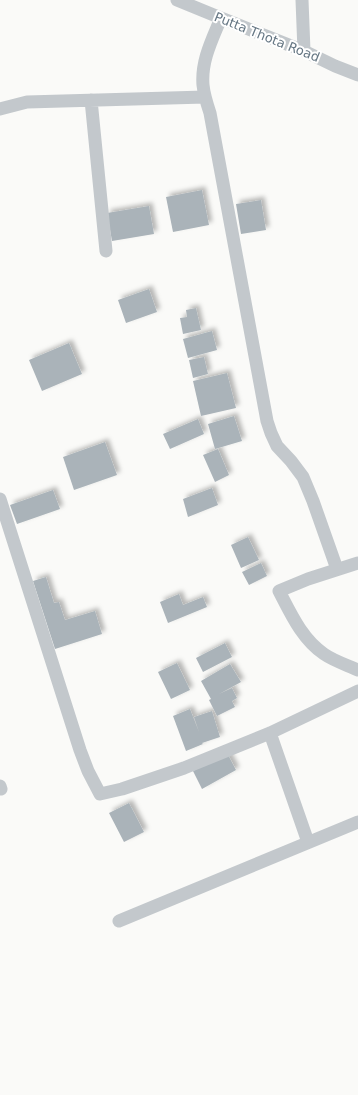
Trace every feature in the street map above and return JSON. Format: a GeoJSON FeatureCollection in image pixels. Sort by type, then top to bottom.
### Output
{"type":"FeatureCollection","features":[{"type":"Feature","properties":{"kind":"street","name":"Putta Thota Road"},"geometry":{"type":"LineString","coordinates":[[177,0],[304,51],[358,75]]}},
{"type":"Feature","properties":{"kind":"street"},"geometry":{"type":"LineString","coordinates":[[302,0],[304,51]]}},
{"type":"Feature","properties":{"kind":"street"},"geometry":{"type":"LineString","coordinates":[[221,18],[206,54],[203,68],[203,84],[210,113],[269,427],[278,446],[302,477],[313,501],[337,569]]}},
{"type":"Feature","properties":{"kind":"street"},"geometry":{"type":"LineString","coordinates":[[0,108],[27,102],[205,97]]}},
{"type":"Feature","properties":{"kind":"street"},"geometry":{"type":"LineString","coordinates":[[91,100],[106,251]]}},
{"type":"Feature","properties":{"kind":"street"},"geometry":{"type":"LineString","coordinates":[[0,499],[80,750],[88,772],[100,794],[122,789],[184,768],[270,733],[358,691]]}},
{"type":"Feature","properties":{"kind":"street"},"geometry":{"type":"LineString","coordinates":[[358,563],[308,579],[279,591],[296,624],[310,643],[325,656],[358,670]]}},
{"type":"Feature","properties":{"kind":"street"},"geometry":{"type":"LineString","coordinates":[[270,733],[308,842]]}},
{"type":"Feature","properties":{"kind":"street"},"geometry":{"type":"LineString","coordinates":[[119,921],[358,822]]}},
{"type":"Feature","properties":{"kind":"building"},"geometry":{"type":"Polygon","coordinates":[[[202,190],[209,225],[173,232],[166,197],[202,190]]]}},
{"type":"Feature","properties":{"kind":"building"},"geometry":{"type":"Polygon","coordinates":[[[261,200],[266,230],[241,234],[236,204],[261,200]]]}},
{"type":"Feature","properties":{"kind":"building"},"geometry":{"type":"Polygon","coordinates":[[[149,206],[154,234],[112,241],[107,213],[149,206]]]}},
{"type":"Feature","properties":{"kind":"building"},"geometry":{"type":"Polygon","coordinates":[[[149,289],[157,312],[126,323],[118,300],[149,289]]]}},
{"type":"Feature","properties":{"kind":"building"},"geometry":{"type":"Polygon","coordinates":[[[196,308],[201,330],[183,334],[180,318],[187,317],[186,310],[196,308]]]}},
{"type":"Feature","properties":{"kind":"building"},"geometry":{"type":"Polygon","coordinates":[[[212,331],[217,350],[188,358],[183,339],[212,331]]]}},
{"type":"Feature","properties":{"kind":"building"},"geometry":{"type":"Polygon","coordinates":[[[69,343],[82,374],[42,391],[29,360],[69,343]]]}},
{"type":"Feature","properties":{"kind":"building"},"geometry":{"type":"Polygon","coordinates":[[[204,357],[208,374],[193,378],[189,360],[204,357]]]}},
{"type":"Feature","properties":{"kind":"building"},"geometry":{"type":"Polygon","coordinates":[[[227,373],[236,408],[201,416],[193,381],[227,373]]]}},
{"type":"Feature","properties":{"kind":"building"},"geometry":{"type":"Polygon","coordinates":[[[234,416],[242,441],[215,449],[208,424],[234,416]]]}},
{"type":"Feature","properties":{"kind":"building"},"geometry":{"type":"Polygon","coordinates":[[[198,419],[204,434],[170,449],[163,434],[198,419]]]}},
{"type":"Feature","properties":{"kind":"building"},"geometry":{"type":"Polygon","coordinates":[[[105,442],[117,475],[74,490],[63,457],[105,442]]]}},
{"type":"Feature","properties":{"kind":"building"},"geometry":{"type":"Polygon","coordinates":[[[218,449],[229,475],[215,482],[203,455],[218,449]]]}},
{"type":"Feature","properties":{"kind":"building"},"geometry":{"type":"Polygon","coordinates":[[[212,488],[218,505],[188,517],[183,499],[212,488]]]}},
{"type":"Feature","properties":{"kind":"building"},"geometry":{"type":"Polygon","coordinates":[[[53,490],[60,509],[17,524],[10,505],[53,490]]]}},
{"type":"Feature","properties":{"kind":"building"},"geometry":{"type":"Polygon","coordinates":[[[248,537],[259,560],[241,568],[231,545],[248,537]]]}},
{"type":"Feature","properties":{"kind":"building"},"geometry":{"type":"Polygon","coordinates":[[[261,563],[267,576],[249,585],[242,572],[261,563]]]}},
{"type":"Feature","properties":{"kind":"building"},"geometry":{"type":"Polygon","coordinates":[[[46,577],[54,603],[59,602],[65,620],[95,611],[102,634],[55,649],[33,581],[46,577]]]}},
{"type":"Feature","properties":{"kind":"building"},"geometry":{"type":"Polygon","coordinates":[[[179,594],[183,605],[203,597],[207,607],[168,623],[160,602],[179,594]]]}},
{"type":"Feature","properties":{"kind":"building"},"geometry":{"type":"Polygon","coordinates":[[[225,643],[232,657],[203,672],[196,658],[225,643]]]}},
{"type":"Feature","properties":{"kind":"building"},"geometry":{"type":"Polygon","coordinates":[[[177,663],[190,690],[171,699],[158,672],[177,663]]]}},
{"type":"Feature","properties":{"kind":"building"},"geometry":{"type":"Polygon","coordinates":[[[230,664],[241,682],[219,694],[232,688],[237,698],[232,701],[235,707],[217,716],[209,700],[211,699],[201,681],[230,664]]]}},
{"type":"Feature","properties":{"kind":"building"},"geometry":{"type":"Polygon","coordinates":[[[190,709],[199,732],[194,717],[212,711],[220,737],[202,743],[203,744],[186,751],[173,716],[190,709]]]}},
{"type":"Feature","properties":{"kind":"building"},"geometry":{"type":"Polygon","coordinates":[[[227,753],[236,770],[202,789],[193,771],[227,753]]]}},
{"type":"Feature","properties":{"kind":"building"},"geometry":{"type":"Polygon","coordinates":[[[129,803],[144,832],[124,842],[109,813],[129,803]]]}}]}
